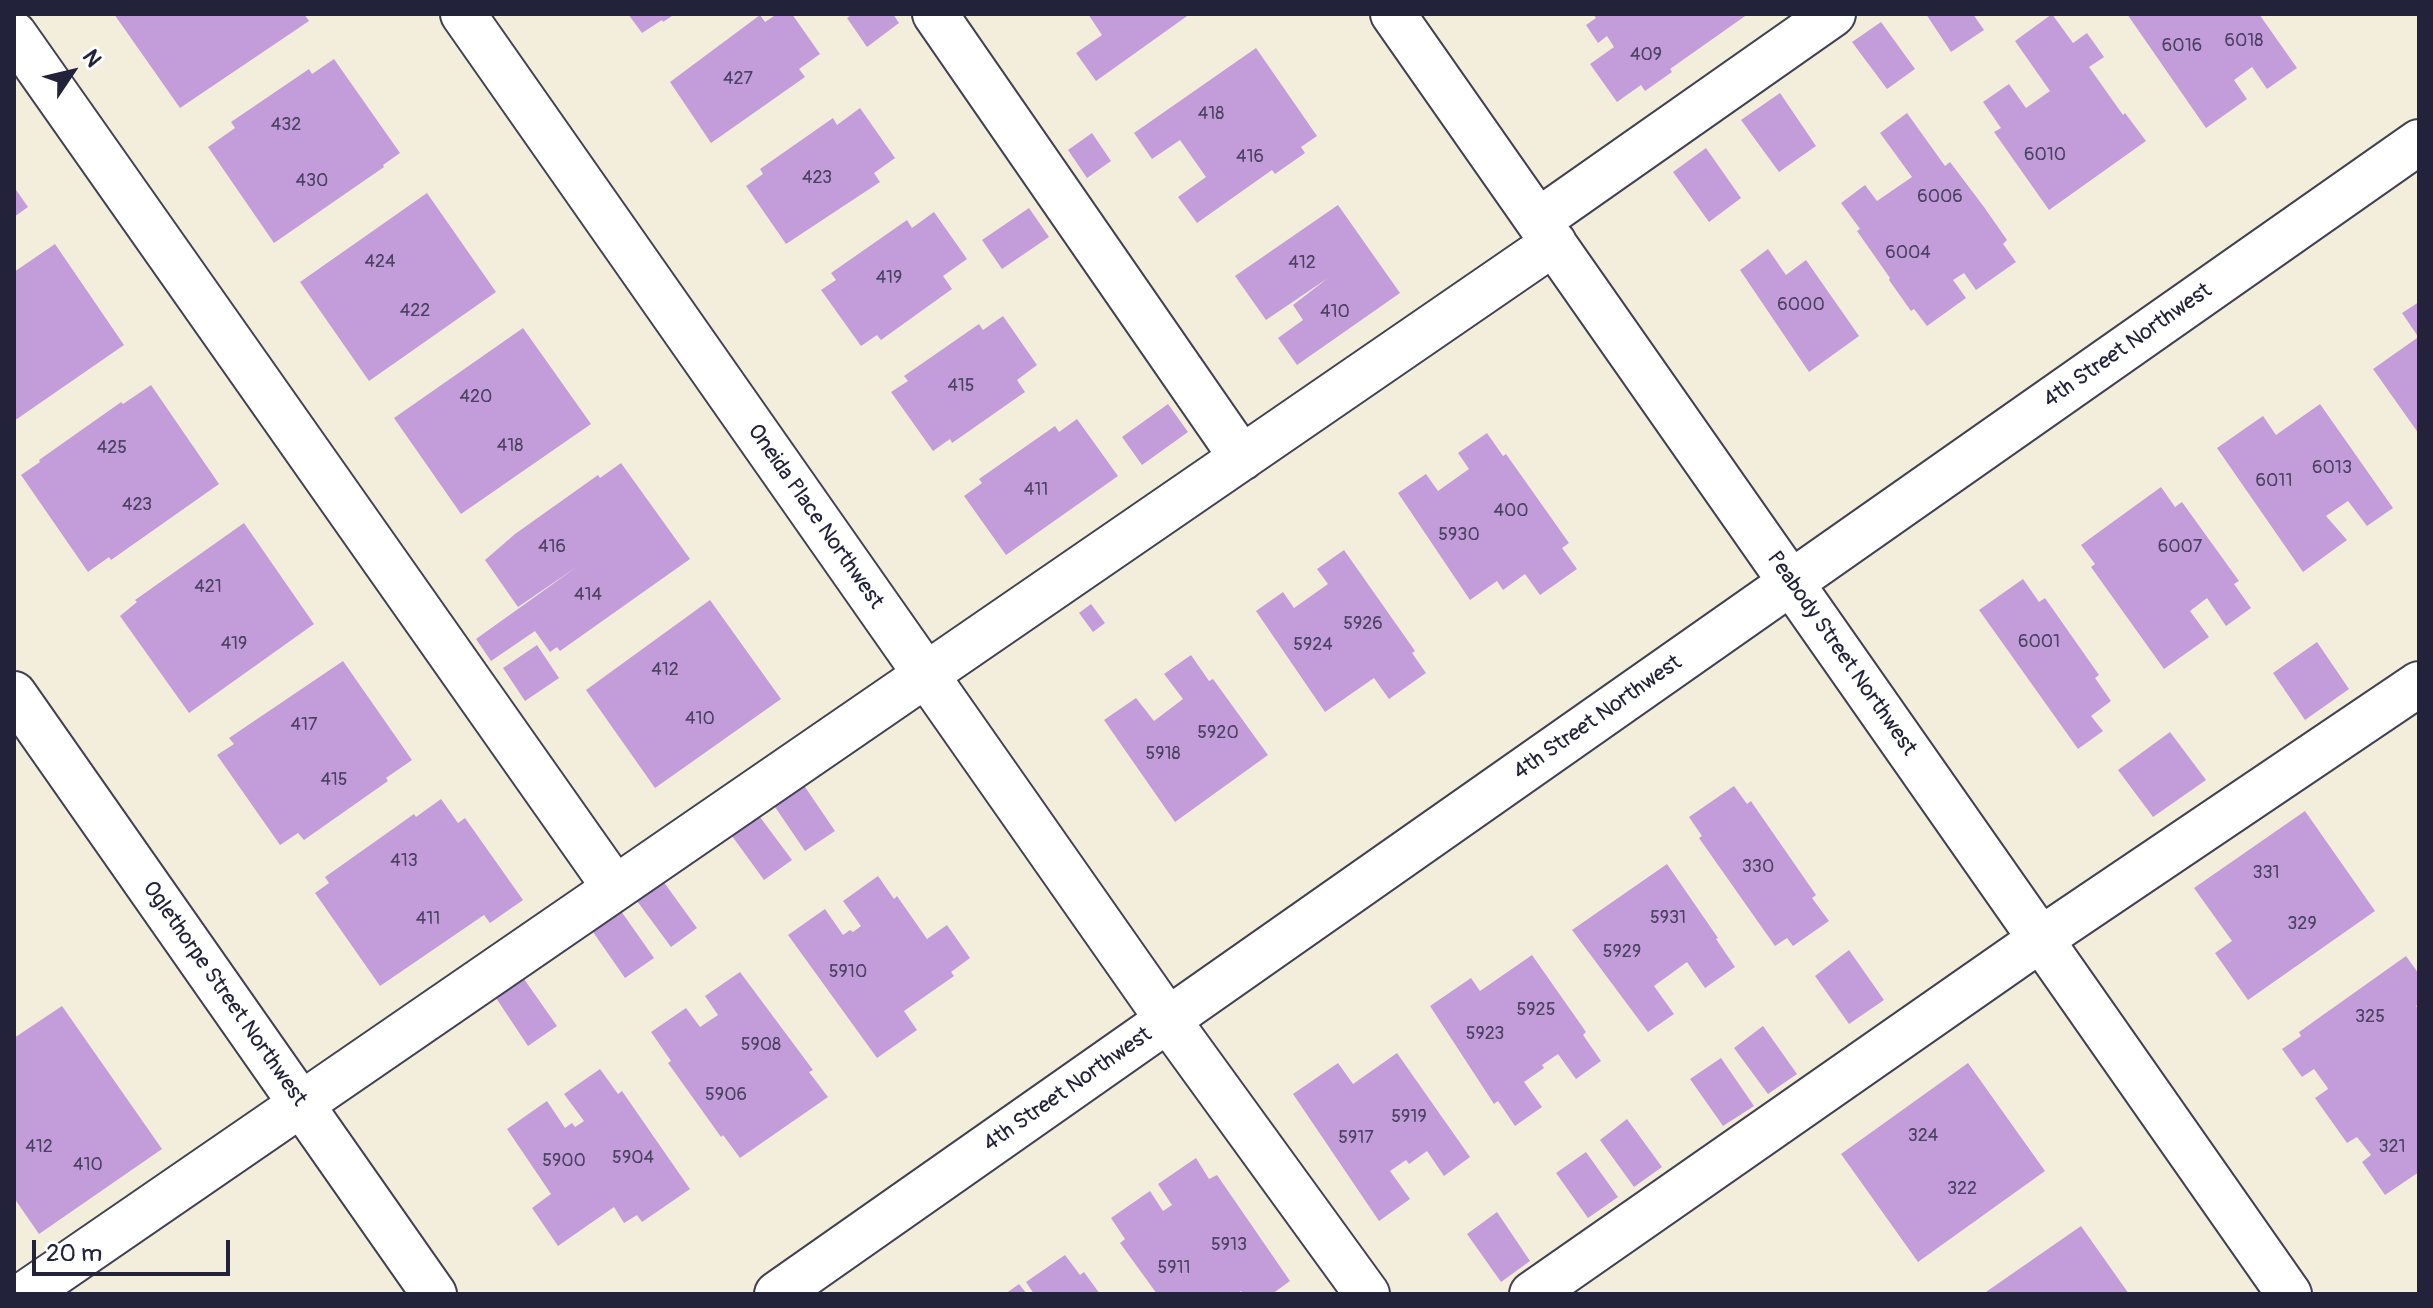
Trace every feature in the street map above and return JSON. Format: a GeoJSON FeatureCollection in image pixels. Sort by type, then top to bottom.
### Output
{"type":"FeatureCollection","features":[{"type":"Feature","properties":{"kind":"street","name":"Oneida Place Northwest"},"geometry":{"type":"LineString","coordinates":[[463,14],[1168,1020],[1367,1294]]}},
{"type":"Feature","properties":{"kind":"street"},"geometry":{"type":"LineString","coordinates":[[935,14],[1242,458]]}},
{"type":"Feature","properties":{"kind":"street","name":"Peabody Street Northwest"},"geometry":{"type":"LineString","coordinates":[[1393,14],[2289,1294]]}},
{"type":"Feature","properties":{"kind":"street"},"geometry":{"type":"LineString","coordinates":[[25,1294],[1242,458],[1833,14]]}},
{"type":"Feature","properties":{"kind":"street"},"geometry":{"type":"LineString","coordinates":[[14,34],[615,888]]}},
{"type":"Feature","properties":{"kind":"street","name":"4th Street Northwest"},"geometry":{"type":"LineString","coordinates":[[777,1294],[2419,142]]}},
{"type":"Feature","properties":{"kind":"street"},"geometry":{"type":"LineString","coordinates":[[1532,1294],[2041,939],[2419,684]]}},
{"type":"Feature","properties":{"kind":"street","name":"Oglethorpe Street Northwest"},"geometry":{"type":"LineString","coordinates":[[14,694],[434,1294]]}},
{"type":"Feature","properties":{"kind":"building"},"geometry":{"type":"Polygon","coordinates":[[[114,14],[304,14],[309,21],[180,108],[114,14]]]}},
{"type":"Feature","properties":{"kind":"building"},"geometry":{"type":"Polygon","coordinates":[[[628,14],[675,14],[642,33],[628,14]]]}},
{"type":"Feature","properties":{"kind":"building"},"geometry":{"type":"Polygon","coordinates":[[[777,14],[792,14],[820,54],[799,69],[805,77],[711,143],[670,82],[760,15],[765,22],[777,14]]]}},
{"type":"Feature","properties":{"kind":"building"},"geometry":{"type":"Polygon","coordinates":[[[853,14],[893,14],[899,23],[867,47],[847,18],[853,14]]]}},
{"type":"Feature","properties":{"kind":"building"},"geometry":{"type":"Polygon","coordinates":[[[1088,14],[1190,14],[1096,81],[1076,53],[1102,35],[1088,14]]]}},
{"type":"Feature","properties":{"kind":"building"},"geometry":{"type":"Polygon","coordinates":[[[1593,14],[1748,14],[1670,69],[1672,72],[1645,91],[1641,85],[1617,102],[1590,64],[1614,47],[1607,36],[1598,43],[1586,25],[1596,18],[1593,14]]]}},
{"type":"Feature","properties":{"kind":"building"},"geometry":{"type":"Polygon","coordinates":[[[1926,14],[1973,14],[1984,30],[1951,52],[1926,14]]]}},
{"type":"Feature","properties":{"kind":"building"},"geometry":{"type":"Polygon","coordinates":[[[2052,14],[2073,43],[2087,33],[2104,57],[2089,67],[2146,141],[2049,210],[1994,132],[2001,128],[1983,102],[2009,84],[2026,108],[2050,91],[2015,41],[2052,14]]]}},
{"type":"Feature","properties":{"kind":"building"},"geometry":{"type":"Polygon","coordinates":[[[2127,14],[2259,14],[2297,68],[2267,89],[2252,67],[2234,80],[2247,99],[2206,128],[2127,14]]]}},
{"type":"Feature","properties":{"kind":"building"},"geometry":{"type":"Polygon","coordinates":[[[1881,22],[1915,69],[1887,89],[1852,42],[1881,22]]]}},
{"type":"Feature","properties":{"kind":"building"},"geometry":{"type":"Polygon","coordinates":[[[1256,48],[1317,136],[1301,147],[1305,153],[1275,174],[1272,170],[1197,223],[1178,197],[1206,177],[1180,140],[1152,159],[1134,133],[1256,48]]]}},
{"type":"Feature","properties":{"kind":"building"},"geometry":{"type":"Polygon","coordinates":[[[334,59],[400,153],[274,243],[208,147],[235,128],[231,122],[309,69],[312,74],[334,59]]]}},
{"type":"Feature","properties":{"kind":"building"},"geometry":{"type":"Polygon","coordinates":[[[1780,93],[1816,146],[1779,172],[1741,120],[1780,93]]]}},
{"type":"Feature","properties":{"kind":"building"},"geometry":{"type":"Polygon","coordinates":[[[860,108],[895,158],[874,173],[880,182],[786,244],[746,186],[763,174],[760,169],[833,118],[837,125],[860,108]]]}},
{"type":"Feature","properties":{"kind":"building"},"geometry":{"type":"Polygon","coordinates":[[[1907,113],[1945,166],[1950,162],[1984,207],[2007,240],[2003,244],[2016,262],[1976,290],[1964,273],[1953,280],[1966,298],[1927,326],[1914,309],[1911,311],[1889,280],[1841,203],[1865,185],[1877,201],[1912,177],[1880,133],[1907,113]]]}},
{"type":"Feature","properties":{"kind":"building"},"geometry":{"type":"Polygon","coordinates":[[[1092,133],[1111,161],[1087,178],[1068,150],[1092,133]]]}},
{"type":"Feature","properties":{"kind":"building"},"geometry":{"type":"Polygon","coordinates":[[[1706,148],[1741,198],[1709,222],[1673,172],[1706,148]]]}},
{"type":"Feature","properties":{"kind":"building"},"geometry":{"type":"Polygon","coordinates":[[[14,187],[28,207],[14,217],[14,187]]]}},
{"type":"Feature","properties":{"kind":"building"},"geometry":{"type":"Polygon","coordinates":[[[427,193],[496,292],[369,381],[300,282],[427,193]]]}},
{"type":"Feature","properties":{"kind":"building"},"geometry":{"type":"Polygon","coordinates":[[[1338,205],[1400,293],[1297,365],[1278,338],[1303,320],[1293,305],[1328,278],[1266,320],[1235,276],[1338,205]]]}},
{"type":"Feature","properties":{"kind":"building"},"geometry":{"type":"Polygon","coordinates":[[[1029,208],[1049,237],[1002,269],[982,240],[1029,208]]]}},
{"type":"Feature","properties":{"kind":"building"},"geometry":{"type":"Polygon","coordinates":[[[934,212],[967,259],[943,276],[952,289],[881,340],[877,335],[861,346],[821,290],[836,280],[831,273],[907,220],[912,228],[934,212]]]}},
{"type":"Feature","properties":{"kind":"building"},"geometry":{"type":"Polygon","coordinates":[[[55,244],[124,345],[14,421],[14,272],[55,244]]]}},
{"type":"Feature","properties":{"kind":"building"},"geometry":{"type":"Polygon","coordinates":[[[1768,249],[1786,275],[1806,260],[1859,336],[1809,372],[1740,270],[1768,249]]]}},
{"type":"Feature","properties":{"kind":"building"},"geometry":{"type":"Polygon","coordinates":[[[2419,302],[2419,338],[2402,313],[2419,302]]]}},
{"type":"Feature","properties":{"kind":"building"},"geometry":{"type":"Polygon","coordinates":[[[1003,316],[1037,365],[1017,380],[1025,392],[952,443],[950,439],[933,451],[891,392],[908,381],[904,376],[979,324],[983,330],[1003,316]]]}},
{"type":"Feature","properties":{"kind":"building"},"geometry":{"type":"Polygon","coordinates":[[[523,328],[591,424],[461,514],[394,418],[523,328]]]}},
{"type":"Feature","properties":{"kind":"building"},"geometry":{"type":"Polygon","coordinates":[[[2417,338],[2419,341],[2419,434],[2373,369],[2417,338]]]}},
{"type":"Feature","properties":{"kind":"building"},"geometry":{"type":"Polygon","coordinates":[[[151,385],[219,484],[111,560],[109,557],[88,572],[21,475],[121,402],[123,404],[151,385]]]}},
{"type":"Feature","properties":{"kind":"building"},"geometry":{"type":"Polygon","coordinates":[[[1168,404],[1188,432],[1142,465],[1122,437],[1168,404]]]}},
{"type":"Feature","properties":{"kind":"building"},"geometry":{"type":"Polygon","coordinates":[[[2320,404],[2393,508],[2367,526],[2348,501],[2326,516],[2347,540],[2303,572],[2217,448],[2263,416],[2276,435],[2320,404]]]}},
{"type":"Feature","properties":{"kind":"building"},"geometry":{"type":"Polygon","coordinates":[[[1077,419],[1118,476],[1006,555],[964,496],[982,483],[979,479],[1055,426],[1059,432],[1077,419]]]}},
{"type":"Feature","properties":{"kind":"building"},"geometry":{"type":"Polygon","coordinates":[[[1487,433],[1503,456],[1506,454],[1569,543],[1562,548],[1577,569],[1540,595],[1525,574],[1503,590],[1497,581],[1470,600],[1398,493],[1426,474],[1438,491],[1469,469],[1458,453],[1487,433]]]}},
{"type":"Feature","properties":{"kind":"building"},"geometry":{"type":"Polygon","coordinates":[[[621,463],[690,559],[560,651],[557,647],[550,652],[535,631],[491,661],[476,639],[578,566],[518,607],[485,560],[515,534],[598,475],[600,478],[621,463]]]}},
{"type":"Feature","properties":{"kind":"building"},"geometry":{"type":"Polygon","coordinates":[[[2161,487],[2175,507],[2182,502],[2239,581],[2234,584],[2251,608],[2226,626],[2207,598],[2190,611],[2209,637],[2164,669],[2091,567],[2095,564],[2081,545],[2161,487]]]}},
{"type":"Feature","properties":{"kind":"building"},"geometry":{"type":"Polygon","coordinates":[[[244,523],[314,624],[189,713],[120,616],[137,602],[135,600],[244,523]]]}},
{"type":"Feature","properties":{"kind":"building"},"geometry":{"type":"Polygon","coordinates":[[[1344,550],[1415,651],[1412,653],[1426,673],[1389,699],[1374,678],[1325,712],[1256,611],[1283,592],[1294,608],[1328,584],[1317,569],[1344,550]]]}},
{"type":"Feature","properties":{"kind":"building"},"geometry":{"type":"Polygon","coordinates":[[[2023,579],[2039,602],[2045,598],[2099,675],[2095,678],[2111,701],[2091,716],[2103,731],[2078,749],[1979,610],[2023,579]]]}},
{"type":"Feature","properties":{"kind":"building"},"geometry":{"type":"Polygon","coordinates":[[[710,600],[781,699],[655,788],[586,690],[710,600]]]}},
{"type":"Feature","properties":{"kind":"building"},"geometry":{"type":"Polygon","coordinates":[[[1091,604],[1105,623],[1093,632],[1079,613],[1091,604]]]}},
{"type":"Feature","properties":{"kind":"building"},"geometry":{"type":"Polygon","coordinates":[[[2317,642],[2349,689],[2305,720],[2273,673],[2317,642]]]}},
{"type":"Feature","properties":{"kind":"building"},"geometry":{"type":"Polygon","coordinates":[[[537,645],[559,678],[525,701],[503,668],[537,645]]]}},
{"type":"Feature","properties":{"kind":"building"},"geometry":{"type":"Polygon","coordinates":[[[1191,655],[1209,681],[1213,679],[1268,755],[1175,822],[1104,720],[1136,698],[1154,721],[1183,699],[1164,674],[1191,655]]]}},
{"type":"Feature","properties":{"kind":"building"},"geometry":{"type":"Polygon","coordinates":[[[343,661],[412,760],[386,778],[388,781],[304,840],[298,833],[280,845],[217,755],[234,744],[229,738],[343,661]]]}},
{"type":"Feature","properties":{"kind":"building"},"geometry":{"type":"Polygon","coordinates":[[[2170,732],[2206,780],[2153,817],[2118,770],[2170,732]]]}},
{"type":"Feature","properties":{"kind":"building"},"geometry":{"type":"Polygon","coordinates":[[[803,784],[835,831],[805,851],[773,804],[803,784]]]}},
{"type":"Feature","properties":{"kind":"building"},"geometry":{"type":"Polygon","coordinates":[[[1734,786],[1747,804],[1751,801],[1816,895],[1812,898],[1829,921],[1793,946],[1787,938],[1775,946],[1699,838],[1702,836],[1689,817],[1734,786]]]}},
{"type":"Feature","properties":{"kind":"building"},"geometry":{"type":"Polygon","coordinates":[[[441,799],[458,823],[465,818],[523,900],[490,923],[484,915],[380,986],[315,893],[329,883],[325,877],[414,814],[416,817],[441,799]]]}},
{"type":"Feature","properties":{"kind":"building"},"geometry":{"type":"Polygon","coordinates":[[[2305,811],[2375,911],[2248,1000],[2215,953],[2232,941],[2194,888],[2305,811]]]}},
{"type":"Feature","properties":{"kind":"building"},"geometry":{"type":"Polygon","coordinates":[[[760,817],[792,860],[764,880],[732,836],[760,817]]]}},
{"type":"Feature","properties":{"kind":"building"},"geometry":{"type":"Polygon","coordinates":[[[1667,864],[1735,967],[1705,988],[1687,962],[1654,986],[1674,1014],[1648,1032],[1572,930],[1667,864]]]}},
{"type":"Feature","properties":{"kind":"building"},"geometry":{"type":"Polygon","coordinates":[[[878,876],[894,899],[897,896],[927,939],[947,925],[970,958],[951,972],[954,976],[904,1011],[917,1030],[877,1058],[788,935],[825,909],[843,935],[850,930],[853,932],[861,926],[843,901],[878,876]]]}},
{"type":"Feature","properties":{"kind":"building"},"geometry":{"type":"Polygon","coordinates":[[[663,881],[697,928],[671,947],[637,901],[663,881]]]}},
{"type":"Feature","properties":{"kind":"building"},"geometry":{"type":"Polygon","coordinates":[[[621,911],[654,958],[625,978],[593,932],[621,911]]]}},
{"type":"Feature","properties":{"kind":"building"},"geometry":{"type":"Polygon","coordinates":[[[1849,950],[1884,1000],[1849,1024],[1815,976],[1849,950]]]}},
{"type":"Feature","properties":{"kind":"building"},"geometry":{"type":"Polygon","coordinates":[[[1532,955],[1586,1032],[1583,1035],[1601,1061],[1576,1079],[1558,1054],[1542,1065],[1544,1068],[1524,1082],[1542,1107],[1515,1126],[1498,1101],[1494,1104],[1430,1006],[1471,978],[1480,991],[1532,955]]]}},
{"type":"Feature","properties":{"kind":"building"},"geometry":{"type":"Polygon","coordinates":[[[2406,956],[2419,974],[2419,1004],[2416,1006],[2419,1010],[2419,1172],[2385,1195],[2362,1162],[2371,1155],[2357,1137],[2347,1143],[2315,1098],[2327,1087],[2314,1069],[2302,1077],[2282,1049],[2301,1036],[2299,1032],[2406,956]]]}},
{"type":"Feature","properties":{"kind":"building"},"geometry":{"type":"Polygon","coordinates":[[[740,972],[813,1070],[809,1072],[828,1097],[740,1158],[723,1135],[721,1137],[668,1063],[671,1061],[651,1032],[686,1008],[700,1027],[718,1015],[705,996],[740,972]]]}},
{"type":"Feature","properties":{"kind":"building"},"geometry":{"type":"Polygon","coordinates":[[[524,979],[557,1026],[528,1046],[496,998],[524,979]]]}},
{"type":"Feature","properties":{"kind":"building"},"geometry":{"type":"Polygon","coordinates":[[[62,1006],[162,1149],[39,1234],[14,1198],[14,1038],[62,1006]]]}},
{"type":"Feature","properties":{"kind":"building"},"geometry":{"type":"Polygon","coordinates":[[[1763,1026],[1797,1074],[1768,1094],[1734,1048],[1763,1026]]]}},
{"type":"Feature","properties":{"kind":"building"},"geometry":{"type":"Polygon","coordinates":[[[1397,1053],[1470,1157],[1444,1176],[1427,1151],[1409,1164],[1406,1160],[1390,1171],[1410,1199],[1379,1221],[1293,1094],[1338,1063],[1353,1084],[1397,1053]]]}},
{"type":"Feature","properties":{"kind":"building"},"geometry":{"type":"Polygon","coordinates":[[[1721,1058],[1754,1106],[1723,1126],[1690,1079],[1721,1058]]]}},
{"type":"Feature","properties":{"kind":"building"},"geometry":{"type":"Polygon","coordinates":[[[1968,1063],[2045,1171],[1918,1262],[1841,1154],[1968,1063]]]}},
{"type":"Feature","properties":{"kind":"building"},"geometry":{"type":"Polygon","coordinates":[[[600,1069],[618,1094],[622,1091],[690,1189],[642,1222],[637,1215],[624,1223],[614,1207],[558,1246],[532,1208],[551,1194],[507,1129],[547,1101],[565,1128],[572,1123],[575,1127],[584,1121],[564,1094],[600,1069]]]}},
{"type":"Feature","properties":{"kind":"building"},"geometry":{"type":"Polygon","coordinates":[[[1627,1119],[1662,1167],[1634,1187],[1600,1140],[1627,1119]]]}},
{"type":"Feature","properties":{"kind":"building"},"geometry":{"type":"Polygon","coordinates":[[[1586,1152],[1618,1197],[1588,1218],[1556,1173],[1586,1152]]]}},
{"type":"Feature","properties":{"kind":"building"},"geometry":{"type":"Polygon","coordinates":[[[1196,1158],[1209,1179],[1217,1175],[1290,1281],[1272,1294],[1243,1294],[1241,1291],[1236,1294],[1157,1294],[1120,1243],[1125,1239],[1111,1218],[1150,1191],[1163,1211],[1172,1205],[1158,1184],[1196,1158]]]}},
{"type":"Feature","properties":{"kind":"building"},"geometry":{"type":"Polygon","coordinates":[[[1497,1212],[1530,1261],[1501,1282],[1467,1234],[1497,1212]]]}},
{"type":"Feature","properties":{"kind":"building"},"geometry":{"type":"Polygon","coordinates":[[[2081,1226],[2129,1294],[1983,1294],[2081,1226]]]}},
{"type":"Feature","properties":{"kind":"building"},"geometry":{"type":"Polygon","coordinates":[[[1065,1255],[1080,1275],[1084,1272],[1100,1294],[1034,1294],[1026,1282],[1065,1255]]]}},
{"type":"Feature","properties":{"kind":"building"},"geometry":{"type":"Polygon","coordinates":[[[1019,1284],[1027,1294],[1005,1294],[1019,1284]]]}}]}
